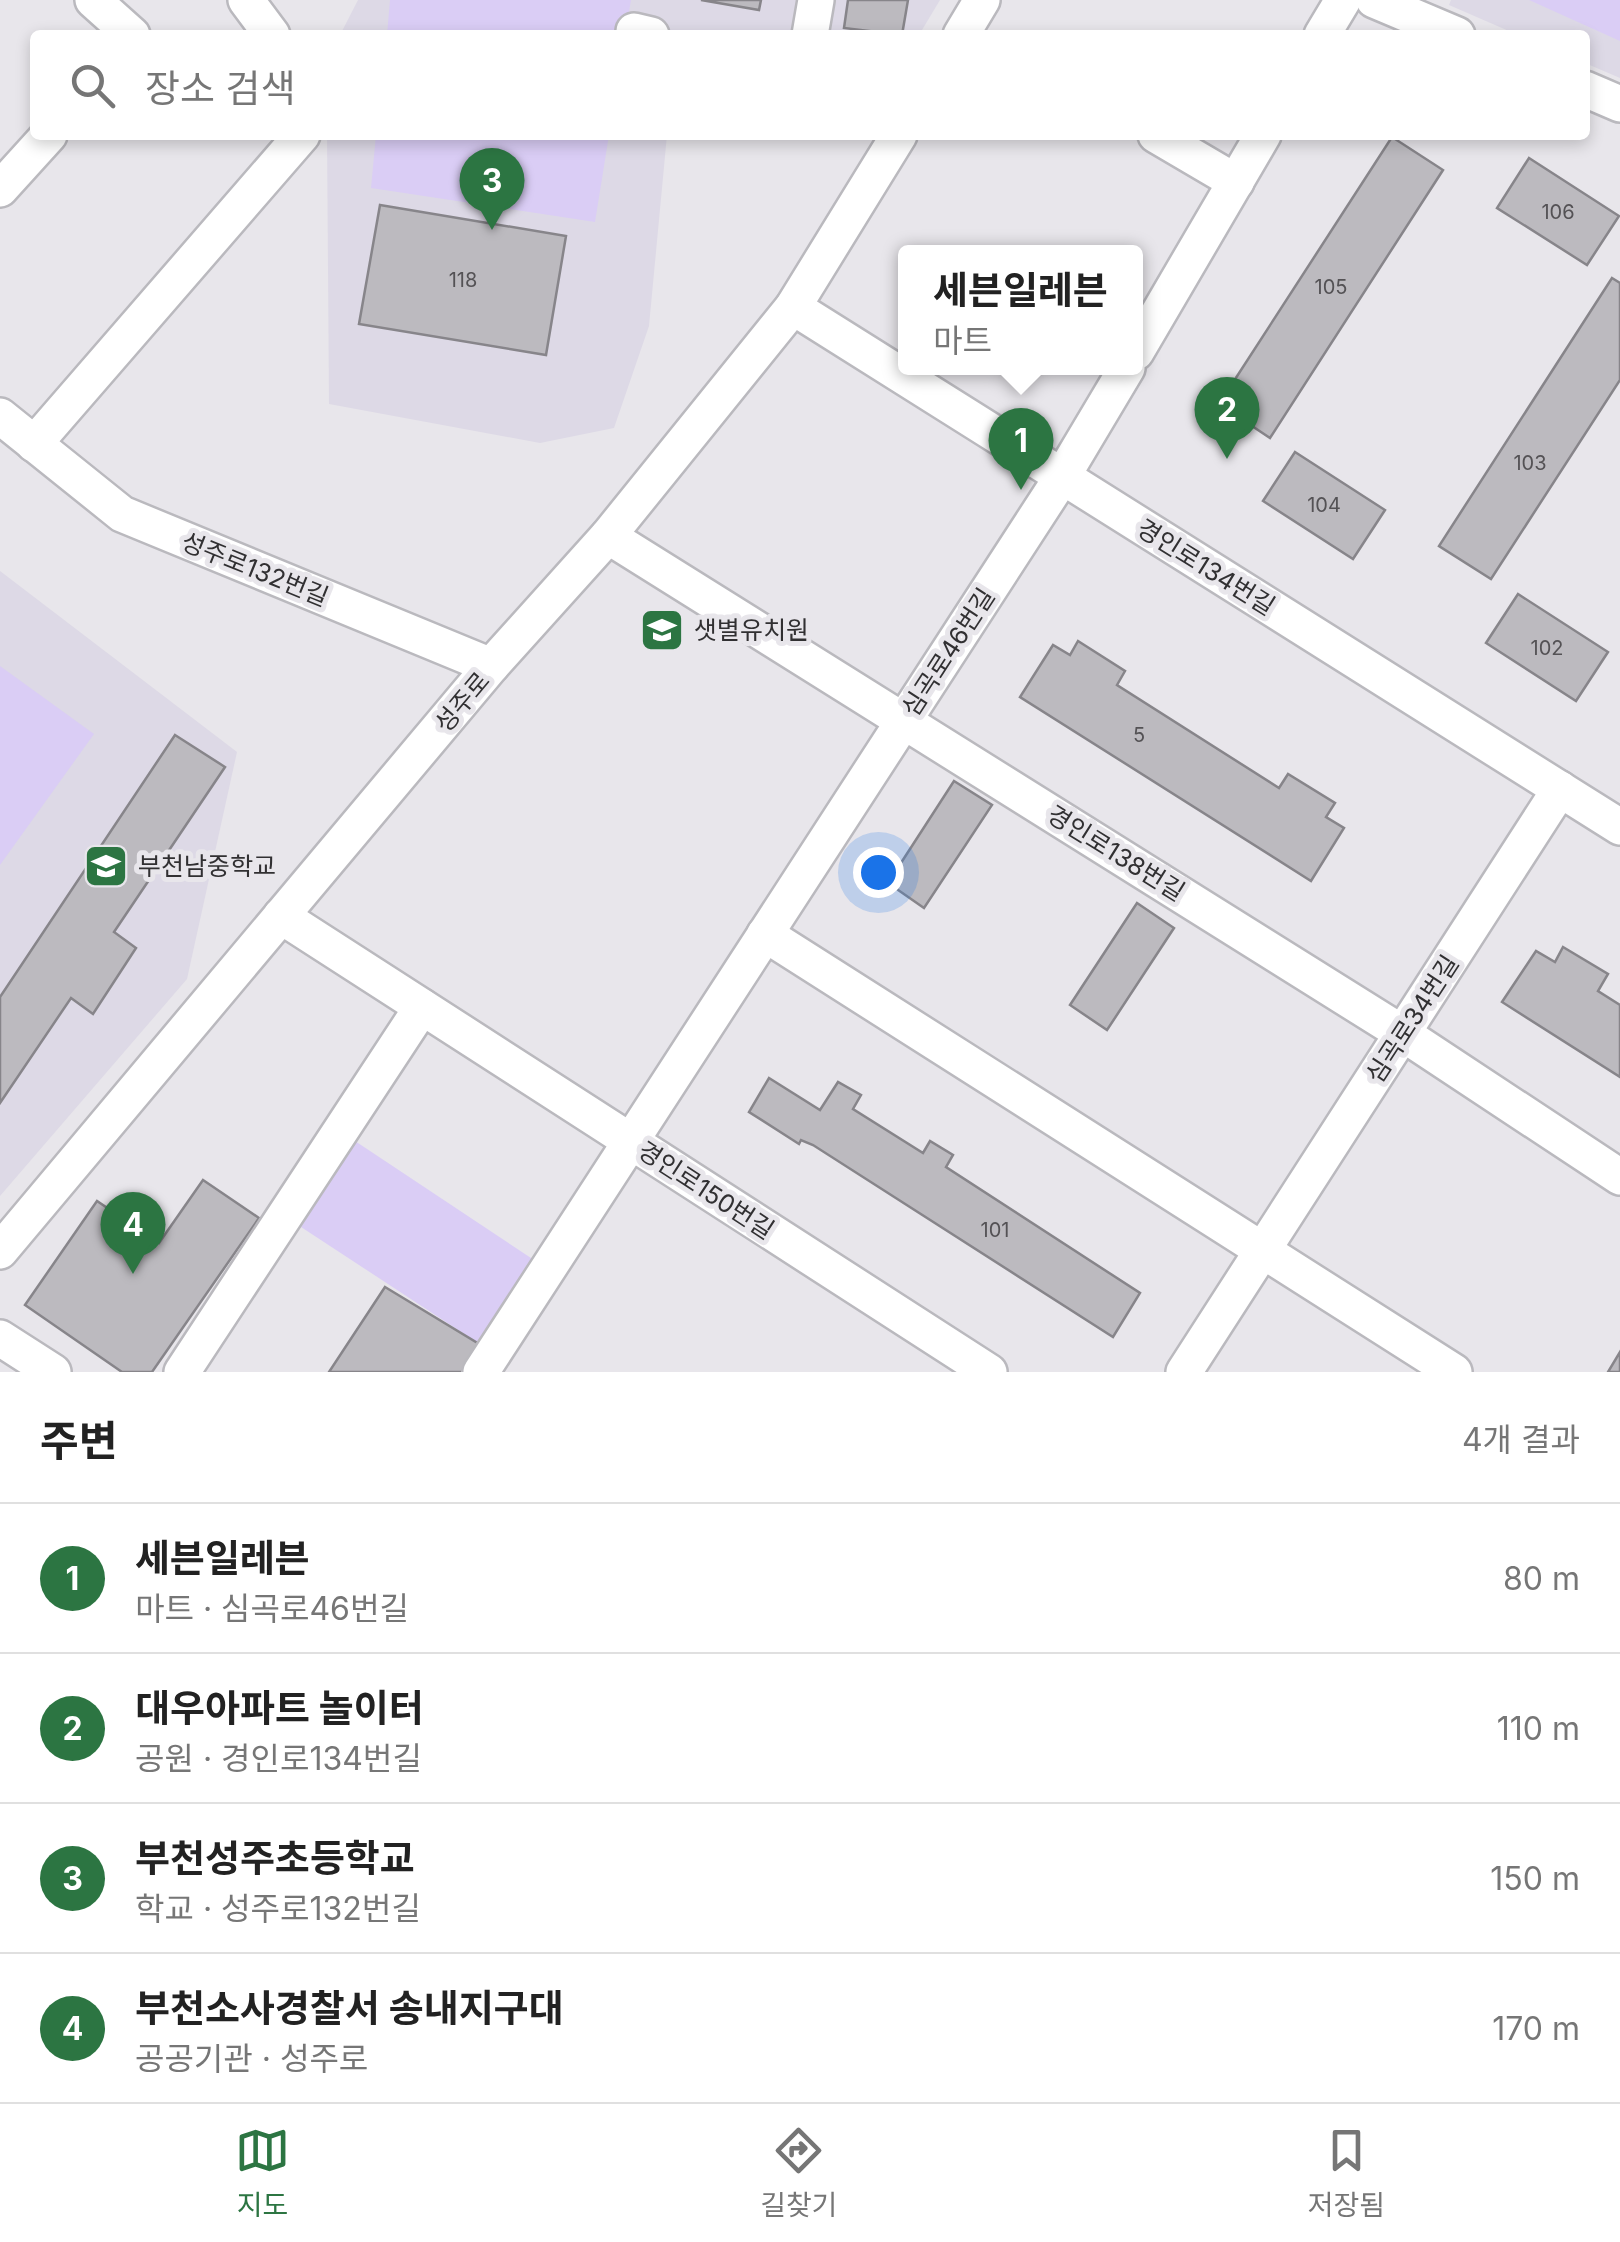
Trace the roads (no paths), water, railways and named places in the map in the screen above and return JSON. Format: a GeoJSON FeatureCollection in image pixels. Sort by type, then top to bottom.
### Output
{"type":"FeatureCollection","features":[{"type":"Feature","properties":{"kind":"street"},"geometry":{"type":"LineString","coordinates":[[93,0],[126,30]]}},
{"type":"Feature","properties":{"kind":"street"},"geometry":{"type":"LineString","coordinates":[[246,0],[268,30]]}},
{"type":"Feature","properties":{"kind":"street"},"geometry":{"type":"LineString","coordinates":[[811,30],[816,0]]}},
{"type":"Feature","properties":{"kind":"street"},"geometry":{"type":"LineString","coordinates":[[1325,30],[1343,0]]}},
{"type":"Feature","properties":{"kind":"street"},"geometry":{"type":"LineString","coordinates":[[1374,0],[1445,30]]}},
{"type":"Feature","properties":{"kind":"street"},"geometry":{"type":"LineString","coordinates":[[1590,91],[1620,104]]}},
{"type":"Feature","properties":{"kind":"street"},"geometry":{"type":"LineString","coordinates":[[0,188],[43,140]]}},
{"type":"Feature","properties":{"kind":"street"},"geometry":{"type":"LineString","coordinates":[[34,444],[299,140]]}},
{"type":"Feature","properties":{"kind":"street","name":"성주로"},"geometry":{"type":"LineString","coordinates":[[0,1250],[492,666],[608,536],[792,306],[896,140]]}},
{"type":"Feature","properties":{"kind":"street"},"geometry":{"type":"LineString","coordinates":[[1165,140],[1236,182]]}},
{"type":"Feature","properties":{"kind":"street"},"geometry":{"type":"LineString","coordinates":[[1143,340],[1261,140]]}},
{"type":"Feature","properties":{"kind":"street","name":"경인로134번길"},"geometry":{"type":"LineString","coordinates":[[792,306],[898,373]]}},
{"type":"Feature","properties":{"kind":"street","name":"경인로134번길"},"geometry":{"type":"LineString","coordinates":[[901,375],[1620,826]]}},
{"type":"Feature","properties":{"kind":"street","name":"심곡로46번길"},"geometry":{"type":"LineString","coordinates":[[481,1372],[1062,477],[1123,375]]}},
{"type":"Feature","properties":{"kind":"street","name":"성주로132번길"},"geometry":{"type":"LineString","coordinates":[[0,416],[122,514],[492,666]]}},
{"type":"Feature","properties":{"kind":"street","name":"경인로138번길"},"geometry":{"type":"LineString","coordinates":[[608,536],[905,719],[1620,1176]]}},
{"type":"Feature","properties":{"kind":"street","name":"심곡로34번길"},"geometry":{"type":"LineString","coordinates":[[1184,1372],[1560,789]]}},
{"type":"Feature","properties":{"kind":"street","name":"경인로150번길"},"geometry":{"type":"LineString","coordinates":[[281,916],[989,1372]]}},
{"type":"Feature","properties":{"kind":"street"},"geometry":{"type":"LineString","coordinates":[[765,934],[1454,1372]]}},
{"type":"Feature","properties":{"kind":"street"},"geometry":{"type":"LineString","coordinates":[[182,1372],[422,1007]]}},
{"type":"Feature","properties":{"kind":"street"},"geometry":{"type":"LineString","coordinates":[[0,1338],[54,1372]]}},
{"type":"Feature","properties":{"kind":"place","name":"부천성주초등학교"},"geometry":{"type":"Point","coordinates":[492,230]}},
{"type":"Feature","properties":{"kind":"place","name":"대우아파트 놀이터"},"geometry":{"type":"Point","coordinates":[1227,459]}},
{"type":"Feature","properties":{"kind":"place","name":"세븐일레븐"},"geometry":{"type":"Point","coordinates":[1021,490]}},
{"type":"Feature","properties":{"kind":"place","name":"샛별유치원"},"geometry":{"type":"Point","coordinates":[662,630]}},
{"type":"Feature","properties":{"kind":"place","name":"부천남중학교"},"geometry":{"type":"Point","coordinates":[106,866]}},
{"type":"Feature","properties":{"kind":"place","name":"부천소사경찰서 송내지구대"},"geometry":{"type":"Point","coordinates":[133,1274]}}]}
